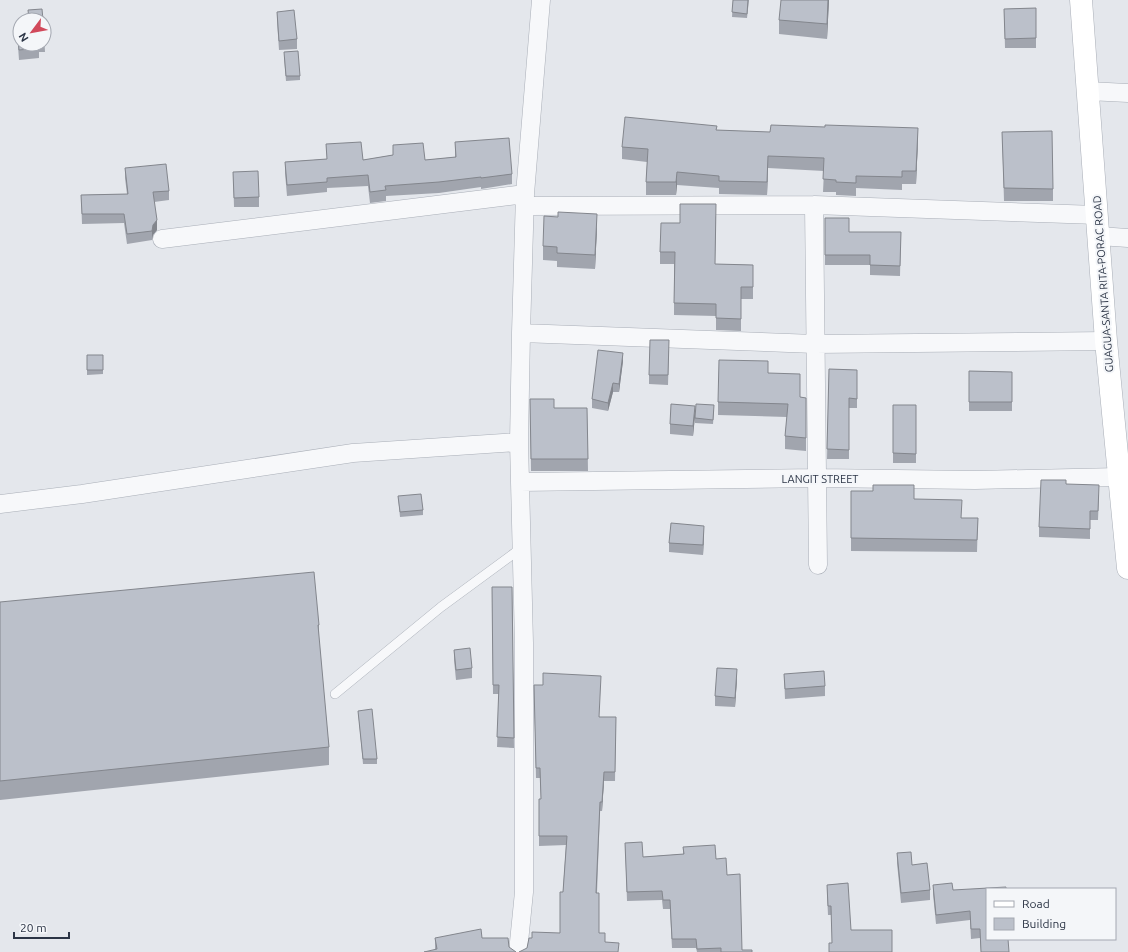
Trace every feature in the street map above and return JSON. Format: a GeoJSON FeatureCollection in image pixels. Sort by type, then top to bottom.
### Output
{"type":"FeatureCollection","features":[{"type":"Feature","properties":{"kind":"main road","name":"GUAGUA-SANTA RITA-PORAC ROAD"},"geometry":{"type":"LineString","coordinates":[[1080,0],[1106,341],[1128,568]]}},
{"type":"Feature","properties":{"kind":"street"},"geometry":{"type":"LineString","coordinates":[[518,952],[524,892],[524,672],[520,549],[519,442],[520,333],[525,200],[541,0]]}},
{"type":"Feature","properties":{"kind":"street"},"geometry":{"type":"LineString","coordinates":[[1088,91],[1128,93]]}},
{"type":"Feature","properties":{"kind":"street"},"geometry":{"type":"LineString","coordinates":[[162,239],[525,200],[814,205],[1098,226],[1128,238]]}},
{"type":"Feature","properties":{"kind":"street"},"geometry":{"type":"LineString","coordinates":[[814,205],[818,565]]}},
{"type":"Feature","properties":{"kind":"street"},"geometry":{"type":"LineString","coordinates":[[520,333],[815,344],[1106,341]]}},
{"type":"Feature","properties":{"kind":"street"},"geometry":{"type":"LineString","coordinates":[[0,504],[82,494],[353,453],[519,442]]}},
{"type":"Feature","properties":{"kind":"street","name":"LANGIT STREET"},"geometry":{"type":"LineString","coordinates":[[520,482],[816,478],[975,480],[1120,477]]}},
{"type":"Feature","properties":{"kind":"lane"},"geometry":{"type":"LineString","coordinates":[[335,694],[441,607],[520,549]]}},
{"type":"Feature","properties":{"kind":"building"},"geometry":{"type":"Polygon","coordinates":[[[733,0],[748,0],[747,14],[732,12],[733,0]]]}},
{"type":"Feature","properties":{"kind":"building"},"geometry":{"type":"Polygon","coordinates":[[[781,0],[828,0],[827,24],[779,20],[781,0]]]}},
{"type":"Feature","properties":{"kind":"building"},"geometry":{"type":"Polygon","coordinates":[[[1036,8],[1036,38],[1005,39],[1004,9],[1036,8]]]}},
{"type":"Feature","properties":{"kind":"building"},"geometry":{"type":"Polygon","coordinates":[[[42,9],[42,12],[28,12],[28,10],[42,9]]]}},
{"type":"Feature","properties":{"kind":"building"},"geometry":{"type":"Polygon","coordinates":[[[294,10],[297,39],[279,41],[277,12],[294,10]]]}},
{"type":"Feature","properties":{"kind":"building"},"geometry":{"type":"Polygon","coordinates":[[[298,51],[300,76],[286,76],[284,52],[298,51]]]}},
{"type":"Feature","properties":{"kind":"building"},"geometry":{"type":"Polygon","coordinates":[[[625,117],[717,126],[716,130],[770,132],[771,125],[918,128],[916,171],[902,171],[902,177],[856,176],[856,183],[836,182],[836,180],[823,179],[824,158],[768,156],[767,182],[719,181],[719,176],[677,172],[676,182],[646,182],[648,149],[622,147],[625,117]]]}},
{"type":"Feature","properties":{"kind":"building"},"geometry":{"type":"Polygon","coordinates":[[[1052,131],[1053,189],[1004,188],[1002,132],[1052,131]]]}},
{"type":"Feature","properties":{"kind":"building"},"geometry":{"type":"Polygon","coordinates":[[[509,138],[512,174],[385,186],[386,190],[370,192],[368,175],[327,178],[327,182],[287,185],[285,162],[327,159],[326,144],[361,142],[363,160],[393,155],[393,145],[423,143],[425,160],[456,157],[455,142],[509,138]]]}},
{"type":"Feature","properties":{"kind":"building"},"geometry":{"type":"Polygon","coordinates":[[[166,164],[169,191],[153,192],[157,220],[153,225],[152,231],[127,234],[124,214],[82,214],[81,195],[128,194],[125,168],[166,164]]]}},
{"type":"Feature","properties":{"kind":"building"},"geometry":{"type":"Polygon","coordinates":[[[258,171],[259,197],[234,198],[233,172],[258,171]]]}},
{"type":"Feature","properties":{"kind":"building"},"geometry":{"type":"Polygon","coordinates":[[[680,204],[716,204],[715,264],[753,265],[753,287],[741,287],[741,319],[716,318],[716,304],[674,303],[675,252],[660,252],[661,223],[680,223],[680,204]]]}},
{"type":"Feature","properties":{"kind":"building"},"geometry":{"type":"Polygon","coordinates":[[[558,212],[597,214],[595,255],[557,253],[557,247],[543,246],[544,216],[558,217],[558,212]]]}},
{"type":"Feature","properties":{"kind":"building"},"geometry":{"type":"Polygon","coordinates":[[[825,218],[849,218],[849,232],[901,232],[900,266],[870,265],[870,255],[825,255],[825,218]]]}},
{"type":"Feature","properties":{"kind":"building"},"geometry":{"type":"Polygon","coordinates":[[[650,340],[669,340],[668,375],[649,375],[650,340]]]}},
{"type":"Feature","properties":{"kind":"building"},"geometry":{"type":"Polygon","coordinates":[[[598,350],[623,353],[619,384],[613,383],[608,403],[592,399],[598,350]]]}},
{"type":"Feature","properties":{"kind":"building"},"geometry":{"type":"Polygon","coordinates":[[[87,355],[103,355],[103,370],[87,370],[87,355]]]}},
{"type":"Feature","properties":{"kind":"building"},"geometry":{"type":"Polygon","coordinates":[[[719,360],[768,361],[768,373],[800,374],[800,397],[806,398],[806,438],[785,436],[788,404],[718,402],[719,360]]]}},
{"type":"Feature","properties":{"kind":"building"},"geometry":{"type":"Polygon","coordinates":[[[829,369],[857,370],[857,399],[849,398],[849,450],[827,449],[829,369]]]}},
{"type":"Feature","properties":{"kind":"building"},"geometry":{"type":"Polygon","coordinates":[[[969,371],[1012,372],[1012,402],[969,402],[969,371]]]}},
{"type":"Feature","properties":{"kind":"building"},"geometry":{"type":"Polygon","coordinates":[[[530,399],[554,399],[554,408],[587,408],[588,459],[531,459],[530,399]]]}},
{"type":"Feature","properties":{"kind":"building"},"geometry":{"type":"Polygon","coordinates":[[[671,404],[695,406],[693,426],[670,424],[671,404]]]}},
{"type":"Feature","properties":{"kind":"building"},"geometry":{"type":"Polygon","coordinates":[[[696,404],[714,405],[713,420],[695,418],[696,404]]]}},
{"type":"Feature","properties":{"kind":"building"},"geometry":{"type":"Polygon","coordinates":[[[893,405],[916,405],[916,454],[893,453],[893,405]]]}},
{"type":"Feature","properties":{"kind":"building"},"geometry":{"type":"Polygon","coordinates":[[[1041,480],[1066,480],[1066,484],[1099,485],[1098,511],[1090,511],[1090,529],[1039,527],[1041,480]]]}},
{"type":"Feature","properties":{"kind":"building"},"geometry":{"type":"Polygon","coordinates":[[[873,485],[914,485],[914,499],[962,500],[961,518],[978,518],[977,540],[851,538],[851,491],[873,491],[873,485]]]}},
{"type":"Feature","properties":{"kind":"building"},"geometry":{"type":"Polygon","coordinates":[[[421,494],[423,510],[400,512],[398,496],[421,494]]]}},
{"type":"Feature","properties":{"kind":"building"},"geometry":{"type":"Polygon","coordinates":[[[671,523],[704,526],[703,545],[669,543],[671,523]]]}},
{"type":"Feature","properties":{"kind":"building"},"geometry":{"type":"Polygon","coordinates":[[[314,572],[329,747],[0,781],[0,602],[314,572]]]}},
{"type":"Feature","properties":{"kind":"building"},"geometry":{"type":"Polygon","coordinates":[[[492,587],[512,587],[514,738],[497,737],[499,685],[493,685],[492,587]]]}},
{"type":"Feature","properties":{"kind":"building"},"geometry":{"type":"Polygon","coordinates":[[[470,648],[472,668],[456,670],[454,650],[470,648]]]}},
{"type":"Feature","properties":{"kind":"building"},"geometry":{"type":"Polygon","coordinates":[[[717,668],[737,669],[735,698],[715,696],[717,668]]]}},
{"type":"Feature","properties":{"kind":"building"},"geometry":{"type":"Polygon","coordinates":[[[824,671],[825,686],[785,689],[784,674],[824,671]]]}},
{"type":"Feature","properties":{"kind":"building"},"geometry":{"type":"Polygon","coordinates":[[[543,673],[601,676],[599,717],[616,717],[615,772],[604,772],[602,802],[600,802],[596,893],[599,893],[599,933],[605,933],[605,942],[619,943],[618,952],[519,952],[527,948],[529,938],[532,938],[532,932],[560,933],[560,892],[563,892],[567,836],[539,836],[539,799],[541,799],[540,768],[536,768],[534,685],[543,685],[543,673]]]}},
{"type":"Feature","properties":{"kind":"building"},"geometry":{"type":"Polygon","coordinates":[[[372,709],[377,759],[363,759],[358,711],[372,709]]]}},
{"type":"Feature","properties":{"kind":"building"},"geometry":{"type":"Polygon","coordinates":[[[642,842],[643,857],[684,854],[683,847],[715,845],[716,859],[726,858],[727,875],[740,874],[742,950],[752,950],[752,952],[721,952],[721,948],[697,949],[696,939],[672,939],[670,900],[663,900],[662,891],[627,892],[625,843],[642,842]]]}},
{"type":"Feature","properties":{"kind":"building"},"geometry":{"type":"Polygon","coordinates":[[[911,852],[912,865],[927,863],[930,890],[901,893],[897,853],[911,852]]]}},
{"type":"Feature","properties":{"kind":"building"},"geometry":{"type":"Polygon","coordinates":[[[848,883],[851,930],[892,930],[892,952],[829,952],[829,943],[832,943],[831,906],[828,906],[827,885],[848,883]]]}},
{"type":"Feature","properties":{"kind":"building"},"geometry":{"type":"Polygon","coordinates":[[[952,883],[953,890],[986,888],[986,940],[1008,940],[1009,952],[981,952],[980,929],[971,929],[970,911],[936,915],[933,885],[952,883]]]}},
{"type":"Feature","properties":{"kind":"building"},"geometry":{"type":"Polygon","coordinates":[[[481,929],[482,938],[508,938],[509,947],[516,952],[424,952],[437,949],[435,938],[481,929]]]}}]}
